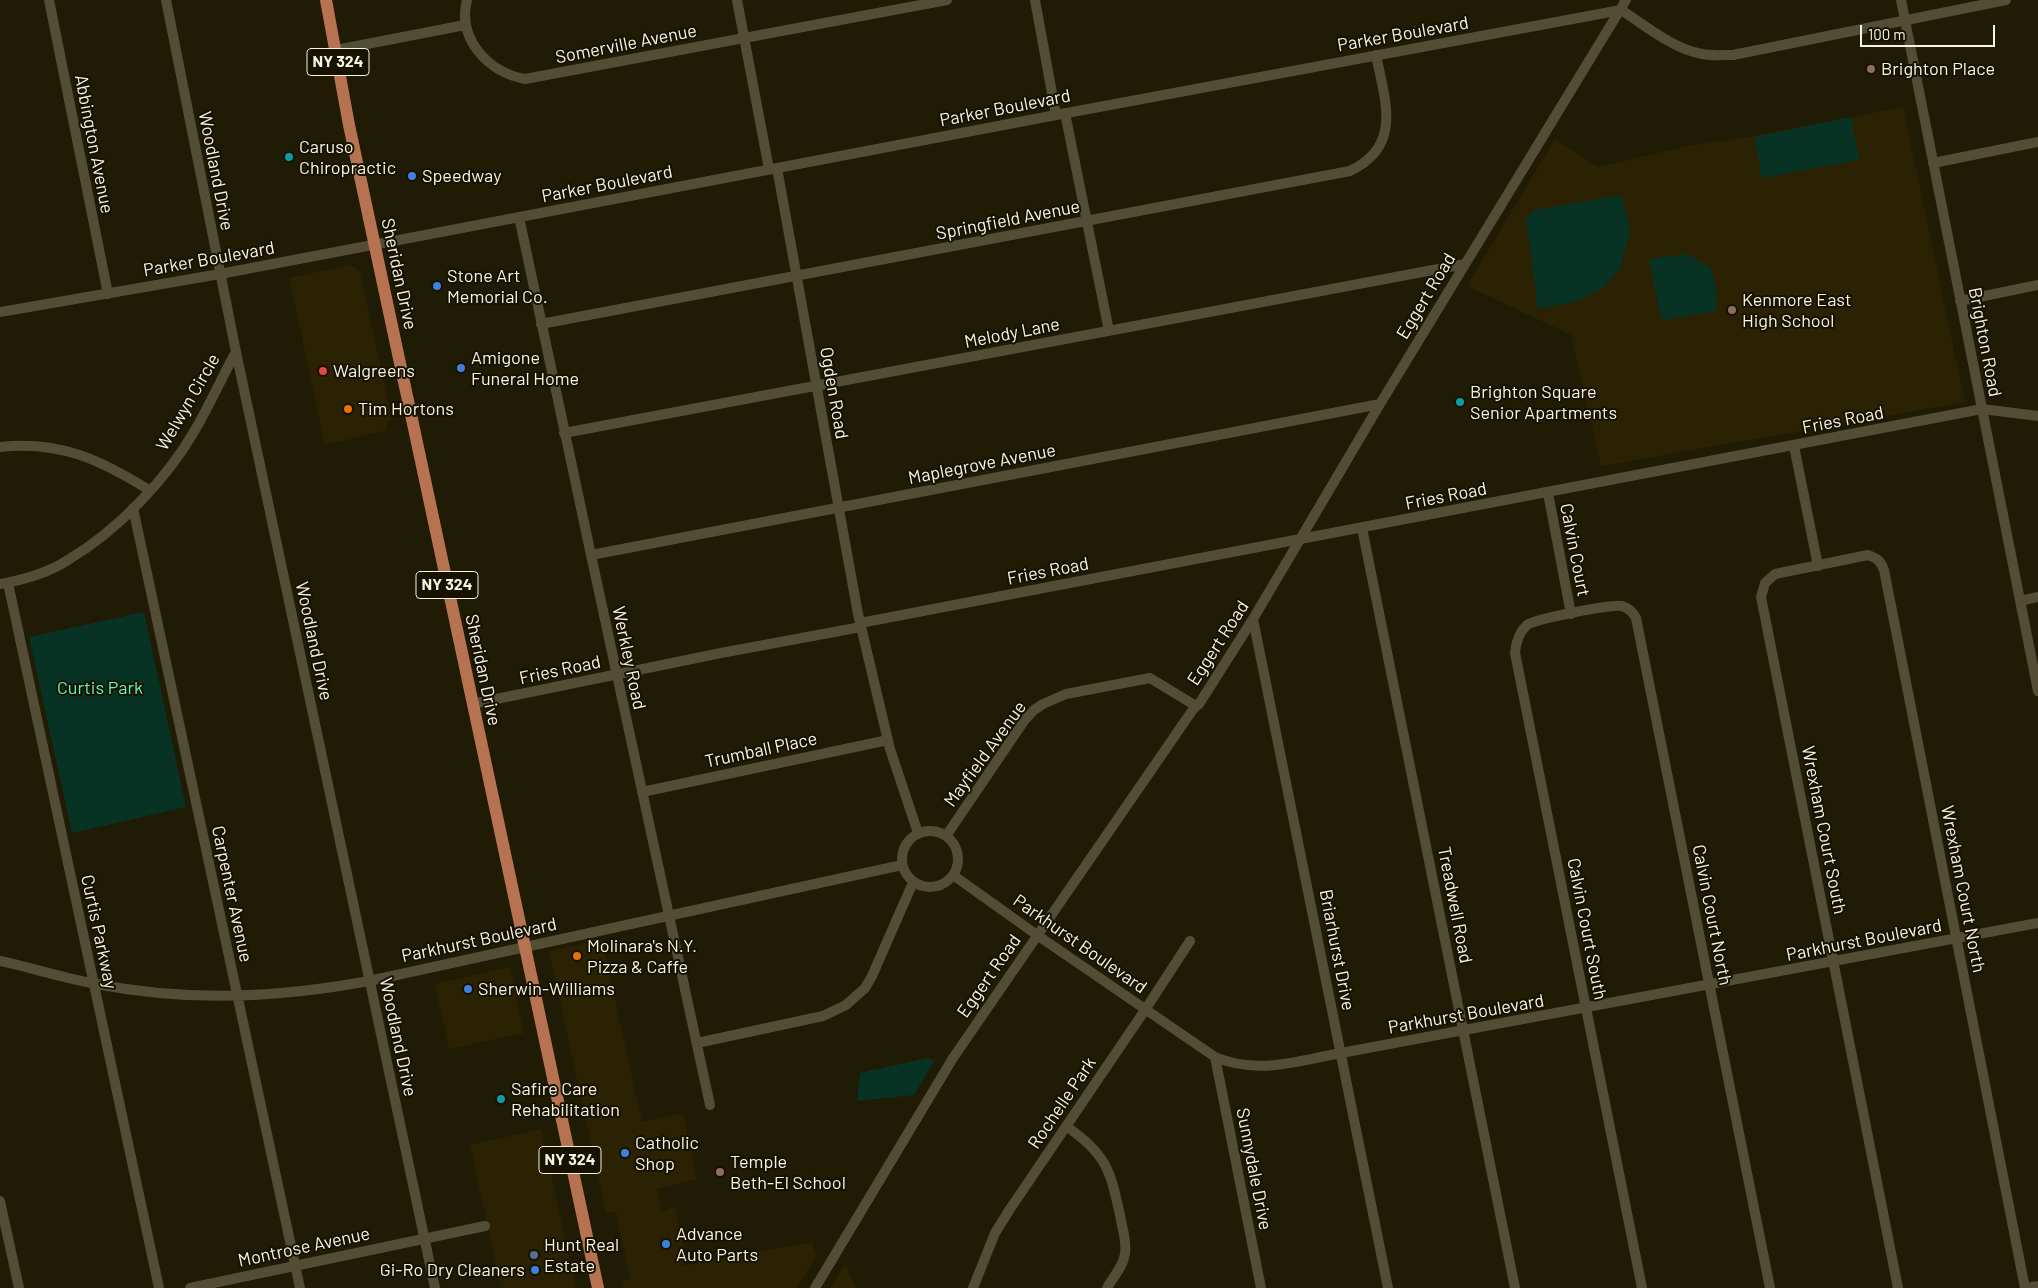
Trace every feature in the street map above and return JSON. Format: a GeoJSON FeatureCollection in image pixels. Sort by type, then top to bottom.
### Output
{"type":"FeatureCollection","features":[{"type":"Feature","properties":{"kind":"main road","name":"Sheridan Drive"},"geometry":{"type":"LineString","coordinates":[[326,0],[374,245],[598,1288]]}},
{"type":"Feature","properties":{"kind":"street","name":"Abbington Avenue"},"geometry":{"type":"LineString","coordinates":[[49,0],[108,294]]}},
{"type":"Feature","properties":{"kind":"street","name":"Woodland Drive"},"geometry":{"type":"LineString","coordinates":[[166,0],[236,352],[435,1288]]}},
{"type":"Feature","properties":{"kind":"street"},"geometry":{"type":"LineString","coordinates":[[336,50],[465,25],[467,0]]}},
{"type":"Feature","properties":{"kind":"street","name":"Ogden Road"},"geometry":{"type":"LineString","coordinates":[[737,0],[796,277],[860,625],[888,740],[918,833]]}},
{"type":"Feature","properties":{"kind":"street","name":"Somerville Avenue"},"geometry":{"type":"LineString","coordinates":[[465,25],[469,38],[483,58],[504,73],[525,79],[947,0]]}},
{"type":"Feature","properties":{"kind":"street"},"geometry":{"type":"LineString","coordinates":[[1035,0],[1087,221],[1109,331]]}},
{"type":"Feature","properties":{"kind":"street","name":"Eggert Road"},"geometry":{"type":"LineString","coordinates":[[815,1288],[953,1058],[1254,619],[1380,404],[1626,0]]}},
{"type":"Feature","properties":{"kind":"street","name":"Brighton Road"},"geometry":{"type":"LineString","coordinates":[[1901,0],[2038,691]]}},
{"type":"Feature","properties":{"kind":"street"},"geometry":{"type":"LineString","coordinates":[[1621,10],[1686,49],[1701,54],[1717,55],[1733,54],[2006,0]]}},
{"type":"Feature","properties":{"kind":"street","name":"Parker Boulevard"},"geometry":{"type":"LineString","coordinates":[[0,312],[220,274],[1621,10]]}},
{"type":"Feature","properties":{"kind":"street","name":"Springfield Avenue"},"geometry":{"type":"LineString","coordinates":[[541,324],[1350,171],[1360,166],[1376,152],[1382,143],[1387,123],[1387,110],[1376,56]]}},
{"type":"Feature","properties":{"kind":"street"},"geometry":{"type":"LineString","coordinates":[[1932,163],[2038,142]]}},
{"type":"Feature","properties":{"kind":"street","name":"Werkley Road"},"geometry":{"type":"LineString","coordinates":[[519,217],[590,555],[710,1105]]}},
{"type":"Feature","properties":{"kind":"street","name":"Melody Lane"},"geometry":{"type":"LineString","coordinates":[[564,433],[1465,264]]}},
{"type":"Feature","properties":{"kind":"street"},"geometry":{"type":"LineString","coordinates":[[1960,300],[2038,285]]}},
{"type":"Feature","properties":{"kind":"street","name":"Welwyn Circle"},"geometry":{"type":"LineString","coordinates":[[4,583],[42,572],[68,561],[97,540],[133,508],[169,467],[195,430],[236,352]]}},
{"type":"Feature","properties":{"kind":"street","name":"Maplegrove Avenue"},"geometry":{"type":"LineString","coordinates":[[590,555],[1380,404]]}},
{"type":"Feature","properties":{"kind":"street","name":"Fries Road"},"geometry":{"type":"LineString","coordinates":[[472,704],[860,625],[1982,410],[2038,416]]}},
{"type":"Feature","properties":{"kind":"street"},"geometry":{"type":"LineString","coordinates":[[0,447],[46,446],[67,450],[96,460],[149,490]]}},
{"type":"Feature","properties":{"kind":"street"},"geometry":{"type":"LineString","coordinates":[[1794,446],[1818,566]]}},
{"type":"Feature","properties":{"kind":"street","name":"Calvin Court"},"geometry":{"type":"LineString","coordinates":[[1548,493],[1571,614]]}},
{"type":"Feature","properties":{"kind":"street","name":"Carpenter Avenue"},"geometry":{"type":"LineString","coordinates":[[133,508],[300,1288]]}},
{"type":"Feature","properties":{"kind":"street","name":"Treadwell Road"},"geometry":{"type":"LineString","coordinates":[[1362,528],[1515,1288]]}},
{"type":"Feature","properties":{"kind":"street","name":"Wrexham Court North"},"geometry":{"type":"LineString","coordinates":[[1818,566],[1868,555],[1876,557],[1881,562],[2026,1288]]}},
{"type":"Feature","properties":{"kind":"street","name":"Wrexham Court South"},"geometry":{"type":"LineString","coordinates":[[1818,566],[1775,574],[1765,583],[1761,596],[1898,1288]]}},
{"type":"Feature","properties":{"kind":"street","name":"Curtis Parkway"},"geometry":{"type":"LineString","coordinates":[[4,583],[94,984],[159,1288]]}},
{"type":"Feature","properties":{"kind":"street"},"geometry":{"type":"LineString","coordinates":[[2020,601],[2038,597]]}},
{"type":"Feature","properties":{"kind":"street","name":"Calvin Court North"},"geometry":{"type":"LineString","coordinates":[[1571,614],[1615,606],[1629,610],[1636,618],[1770,1288]]}},
{"type":"Feature","properties":{"kind":"street","name":"Calvin Court South"},"geometry":{"type":"LineString","coordinates":[[1571,614],[1536,620],[1528,625],[1518,638],[1515,653],[1642,1288]]}},
{"type":"Feature","properties":{"kind":"street","name":"Briarhurst Drive"},"geometry":{"type":"LineString","coordinates":[[1254,619],[1388,1288]]}},
{"type":"Feature","properties":{"kind":"street","name":"Mayfield Avenue"},"geometry":{"type":"LineString","coordinates":[[946,836],[1024,721],[1043,704],[1066,694],[1150,678],[1196,706]]}},
{"type":"Feature","properties":{"kind":"street","name":"Trumball Place"},"geometry":{"type":"LineString","coordinates":[[642,792],[888,740]]}},
{"type":"Feature","properties":{"kind":"street"},"geometry":{"type":"LineString","coordinates":[[933,831],[946,836],[954,845],[958,857],[953,874],[938,886],[926,887],[914,882],[904,872],[902,865],[903,850],[906,843],[918,833],[933,831]]}},
{"type":"Feature","properties":{"kind":"street","name":"Parkhurst Boulevard"},"geometry":{"type":"LineString","coordinates":[[0,961],[94,984],[160,994],[238,997],[299,993],[369,981],[902,865]]}},
{"type":"Feature","properties":{"kind":"street","name":"Parkhurst Boulevard"},"geometry":{"type":"LineString","coordinates":[[953,874],[1037,935],[1214,1057],[1228,1062],[1255,1067],[1709,986],[2038,923]]}},
{"type":"Feature","properties":{"kind":"street"},"geometry":{"type":"LineString","coordinates":[[697,1043],[824,1016],[846,1005],[865,988],[872,976],[888,934],[914,882]]}},
{"type":"Feature","properties":{"kind":"street","name":"Rochelle Park"},"geometry":{"type":"LineString","coordinates":[[973,1288],[995,1233],[1146,1010],[1190,941]]}},
{"type":"Feature","properties":{"kind":"street","name":"Sunnydale Drive"},"geometry":{"type":"LineString","coordinates":[[1214,1057],[1261,1288]]}},
{"type":"Feature","properties":{"kind":"street"},"geometry":{"type":"LineString","coordinates":[[1066,1126],[1090,1145],[1100,1156],[1111,1177],[1125,1243],[1125,1254],[1118,1271],[1107,1288]]}},
{"type":"Feature","properties":{"kind":"street"},"geometry":{"type":"LineString","coordinates":[[0,1201],[19,1288]]}},
{"type":"Feature","properties":{"kind":"street","name":"Montrose Avenue"},"geometry":{"type":"LineString","coordinates":[[190,1288],[484,1226]]}},
{"type":"Feature","properties":{"kind":"street"},"geometry":{"type":"LineString","coordinates":[[2026,1288],[2038,1286]]}},
{"type":"Feature","properties":{"kind":"shaded area","name":"Kenmore East High School"},"geometry":{"type":"Polygon","coordinates":[[[1903,107],[1965,402],[1601,466],[1571,335],[1467,286],[1555,139],[1598,167],[1683,147],[1753,136],[1903,107]]]}},
{"type":"Feature","properties":{"kind":"shaded area"},"geometry":{"type":"Polygon","coordinates":[[[351,265],[360,272],[392,420],[387,423],[388,430],[325,445],[289,278],[351,265]]]}},
{"type":"Feature","properties":{"kind":"shaded area"},"geometry":{"type":"Polygon","coordinates":[[[602,940],[642,1122],[683,1113],[697,1179],[657,1189],[662,1211],[675,1207],[687,1262],[682,1264],[682,1266],[812,1242],[816,1256],[797,1288],[623,1288],[621,1281],[630,1279],[616,1212],[606,1213],[549,951],[602,940]]]}},
{"type":"Feature","properties":{"kind":"shaded area"},"geometry":{"type":"Polygon","coordinates":[[[510,967],[524,1033],[449,1049],[435,984],[510,967]]]}},
{"type":"Feature","properties":{"kind":"shaded area"},"geometry":{"type":"Polygon","coordinates":[[[541,1129],[576,1288],[501,1288],[470,1145],[541,1129]]]}},
{"type":"Feature","properties":{"kind":"shaded area"},"geometry":{"type":"Polygon","coordinates":[[[845,1264],[856,1288],[830,1288],[845,1264]]]}},
{"type":"Feature","properties":{"kind":"green space"},"geometry":{"type":"Polygon","coordinates":[[[1851,117],[1859,160],[1762,178],[1754,137],[1851,117]]]}},
{"type":"Feature","properties":{"kind":"green space"},"geometry":{"type":"Polygon","coordinates":[[[1621,195],[1630,230],[1620,269],[1602,289],[1574,302],[1538,309],[1526,218],[1534,210],[1621,195]]]}},
{"type":"Feature","properties":{"kind":"green space"},"geometry":{"type":"Polygon","coordinates":[[[1687,254],[1711,268],[1716,287],[1717,311],[1664,320],[1660,315],[1649,259],[1687,254]]]}},
{"type":"Feature","properties":{"kind":"green space","name":"Curtis Park"},"geometry":{"type":"Polygon","coordinates":[[[144,612],[186,807],[72,833],[29,637],[144,612]]]}},
{"type":"Feature","properties":{"kind":"green space"},"geometry":{"type":"Polygon","coordinates":[[[928,1058],[934,1061],[914,1095],[857,1101],[860,1073],[928,1058]]]}},
{"type":"Feature","properties":{"kind":"place","name":"Brighton Place"},"geometry":{"type":"Point","coordinates":[1871,69]}},
{"type":"Feature","properties":{"kind":"place","name":"Caruso Chiropractic"},"geometry":{"type":"Point","coordinates":[289,157]}},
{"type":"Feature","properties":{"kind":"place","name":"Speedway"},"geometry":{"type":"Point","coordinates":[412,176]}},
{"type":"Feature","properties":{"kind":"place","name":"Stone Art Memorial Co."},"geometry":{"type":"Point","coordinates":[437,286]}},
{"type":"Feature","properties":{"kind":"place","name":"Kenmore East High School"},"geometry":{"type":"Point","coordinates":[1732,310]}},
{"type":"Feature","properties":{"kind":"place","name":"Amigone Funeral Home"},"geometry":{"type":"Point","coordinates":[461,368]}},
{"type":"Feature","properties":{"kind":"place","name":"Walgreens"},"geometry":{"type":"Point","coordinates":[323,371]}},
{"type":"Feature","properties":{"kind":"place","name":"Brighton Square Senior Apartments"},"geometry":{"type":"Point","coordinates":[1460,402]}},
{"type":"Feature","properties":{"kind":"place","name":"Tim Hortons"},"geometry":{"type":"Point","coordinates":[348,409]}},
{"type":"Feature","properties":{"kind":"place","name":"Molinara's N.Y. Pizza & Caffe"},"geometry":{"type":"Point","coordinates":[577,956]}},
{"type":"Feature","properties":{"kind":"place","name":"Sherwin-Williams"},"geometry":{"type":"Point","coordinates":[468,989]}},
{"type":"Feature","properties":{"kind":"place","name":"Safire Care Rehabilitation"},"geometry":{"type":"Point","coordinates":[501,1099]}},
{"type":"Feature","properties":{"kind":"place","name":"Catholic Shop"},"geometry":{"type":"Point","coordinates":[625,1153]}},
{"type":"Feature","properties":{"kind":"place","name":"Temple Beth-El School"},"geometry":{"type":"Point","coordinates":[720,1172]}},
{"type":"Feature","properties":{"kind":"place","name":"Advance Auto Parts"},"geometry":{"type":"Point","coordinates":[666,1244]}},
{"type":"Feature","properties":{"kind":"place","name":"Hunt Real Estate"},"geometry":{"type":"Point","coordinates":[534,1255]}},
{"type":"Feature","properties":{"kind":"place","name":"Gi-Ro Dry Cleaners"},"geometry":{"type":"Point","coordinates":[535,1270]}}]}
